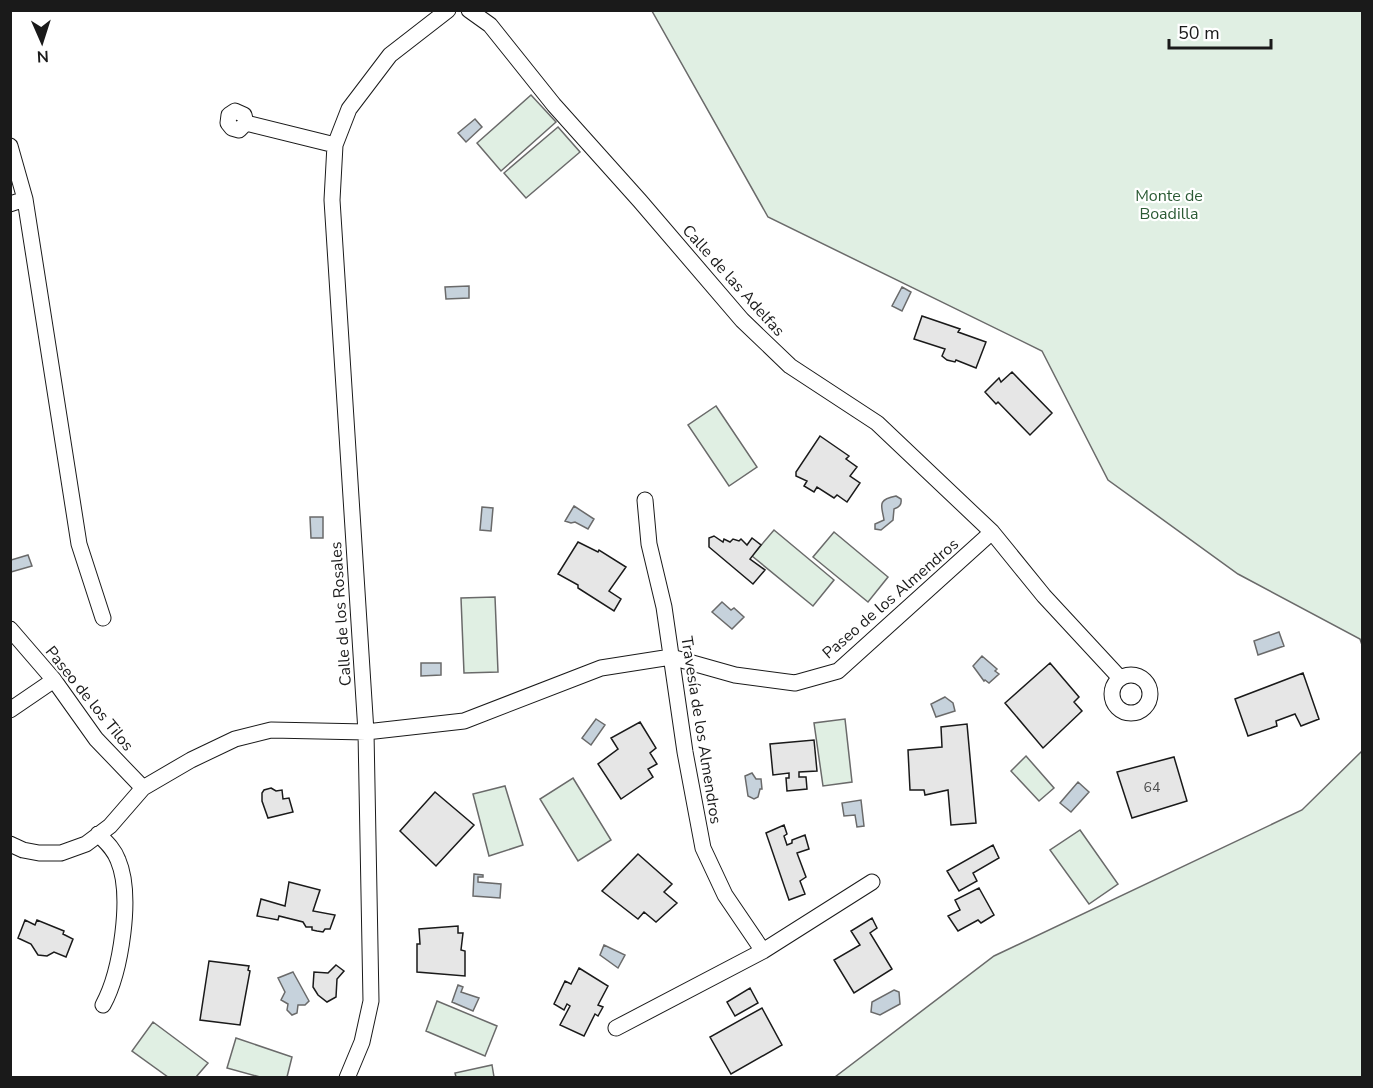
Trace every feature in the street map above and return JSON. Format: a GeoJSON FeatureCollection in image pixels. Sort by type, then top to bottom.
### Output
{"type":"FeatureCollection","features":[{"type":"Feature","properties":{"kind":"street","name":"Calle de los Rosales"},"geometry":{"type":"LineString","coordinates":[[347,1077],[362,1042],[371,1001],[366,732],[332,200],[335,145],[349,109],[390,55],[448,10]]}},
{"type":"Feature","properties":{"kind":"street","name":"Calle de las Adelfas"},"geometry":{"type":"LineString","coordinates":[[469,10],[490,25],[554,105],[742,320],[790,366],[877,423],[992,532],[1044,596],[1120,678]]}},
{"type":"Feature","properties":{"kind":"street"},"geometry":{"type":"LineString","coordinates":[[246,123],[335,145]]}},
{"type":"Feature","properties":{"kind":"street"},"geometry":{"type":"LineString","coordinates":[[10,146],[79,544],[103,618]]}},
{"type":"Feature","properties":{"kind":"street","name":"Travesía de los Almendros"},"geometry":{"type":"LineString","coordinates":[[645,500],[649,544],[664,607],[685,752],[704,848],[725,895],[763,951]]}},
{"type":"Feature","properties":{"kind":"street","name":"Paseo de los Almendros"},"geometry":{"type":"LineString","coordinates":[[10,844],[31,852],[61,853],[86,844],[110,826],[143,788],[191,760],[235,739],[271,730],[366,732],[464,721],[600,668],[671,657],[735,675],[795,683],[838,671],[992,532]]}},
{"type":"Feature","properties":{"kind":"street","name":"Paseo de los Tilos"},"geometry":{"type":"LineString","coordinates":[[10,629],[54,680],[96,739],[143,788]]}},
{"type":"Feature","properties":{"kind":"street"},"geometry":{"type":"LineString","coordinates":[[10,710],[54,680]]}},
{"type":"Feature","properties":{"kind":"street"},"geometry":{"type":"LineString","coordinates":[[98,834],[110,846],[118,859],[122,873],[123,892],[122,948],[113,976],[112,989],[104,1005]]}},
{"type":"Feature","properties":{"kind":"street"},"geometry":{"type":"LineString","coordinates":[[616,1028],[763,951],[872,882]]}},
{"type":"Feature","properties":{"kind":"green space","name":"Monte de Boadilla"},"geometry":{"type":"Polygon","coordinates":[[[652,11],[1362,11],[1362,645],[1360,639],[1238,574],[1108,480],[1042,351],[768,217],[652,11]]]}},
{"type":"Feature","properties":{"kind":"green space"},"geometry":{"type":"Polygon","coordinates":[[[531,95],[556,122],[501,171],[477,143],[531,95]]]}},
{"type":"Feature","properties":{"kind":"green space"},"geometry":{"type":"Polygon","coordinates":[[[558,127],[580,152],[526,198],[504,173],[558,127]]]}},
{"type":"Feature","properties":{"kind":"green space"},"geometry":{"type":"Polygon","coordinates":[[[716,406],[757,467],[729,486],[688,425],[716,406]]]}},
{"type":"Feature","properties":{"kind":"green space"},"geometry":{"type":"Polygon","coordinates":[[[774,530],[834,580],[813,606],[752,556],[774,530]]]}},
{"type":"Feature","properties":{"kind":"green space"},"geometry":{"type":"Polygon","coordinates":[[[834,532],[888,577],[868,602],[813,557],[834,532]]]}},
{"type":"Feature","properties":{"kind":"green space"},"geometry":{"type":"Polygon","coordinates":[[[495,597],[498,672],[464,673],[461,598],[495,597]]]}},
{"type":"Feature","properties":{"kind":"green space"},"geometry":{"type":"Polygon","coordinates":[[[845,719],[852,782],[823,786],[814,723],[845,719]]]}},
{"type":"Feature","properties":{"kind":"green space"},"geometry":{"type":"Polygon","coordinates":[[[1362,751],[1362,1077],[835,1077],[994,956],[1302,810],[1362,751]]]}},
{"type":"Feature","properties":{"kind":"green space"},"geometry":{"type":"Polygon","coordinates":[[[1026,756],[1054,788],[1039,801],[1011,771],[1026,756]]]}},
{"type":"Feature","properties":{"kind":"green space"},"geometry":{"type":"Polygon","coordinates":[[[573,778],[611,840],[578,861],[540,799],[573,778]]]}},
{"type":"Feature","properties":{"kind":"green space"},"geometry":{"type":"Polygon","coordinates":[[[505,786],[523,845],[489,856],[473,794],[505,786]]]}},
{"type":"Feature","properties":{"kind":"green space"},"geometry":{"type":"Polygon","coordinates":[[[1080,830],[1118,884],[1089,904],[1050,850],[1080,830]]]}},
{"type":"Feature","properties":{"kind":"green space"},"geometry":{"type":"Polygon","coordinates":[[[437,1001],[497,1026],[485,1056],[426,1031],[437,1001]]]}},
{"type":"Feature","properties":{"kind":"green space"},"geometry":{"type":"Polygon","coordinates":[[[153,1022],[208,1063],[196,1077],[168,1077],[132,1051],[153,1022]]]}},
{"type":"Feature","properties":{"kind":"green space"},"geometry":{"type":"Polygon","coordinates":[[[236,1038],[292,1057],[287,1077],[260,1077],[227,1068],[236,1038]]]}},
{"type":"Feature","properties":{"kind":"green space"},"geometry":{"type":"Polygon","coordinates":[[[492,1065],[494,1077],[456,1077],[455,1073],[492,1065]]]}},
{"type":"Feature","properties":{"kind":"shaded area"},"geometry":{"type":"Polygon","coordinates":[[[475,119],[482,127],[466,142],[458,133],[475,119]]]}},
{"type":"Feature","properties":{"kind":"shaded area"},"geometry":{"type":"Polygon","coordinates":[[[469,286],[469,298],[446,299],[445,287],[469,286]]]}},
{"type":"Feature","properties":{"kind":"shaded area"},"geometry":{"type":"Polygon","coordinates":[[[902,287],[911,292],[902,311],[892,306],[902,287]]]}},
{"type":"Feature","properties":{"kind":"shaded area"},"geometry":{"type":"Polygon","coordinates":[[[896,496],[901,499],[901,503],[894,509],[893,520],[881,530],[875,529],[875,524],[884,520],[883,502],[885,499],[896,496]]]}},
{"type":"Feature","properties":{"kind":"shaded area"},"geometry":{"type":"Polygon","coordinates":[[[574,506],[594,519],[588,529],[575,522],[565,521],[574,506]]]}},
{"type":"Feature","properties":{"kind":"shaded area"},"geometry":{"type":"Polygon","coordinates":[[[482,507],[493,508],[491,531],[480,530],[482,507]]]}},
{"type":"Feature","properties":{"kind":"shaded area"},"geometry":{"type":"Polygon","coordinates":[[[310,517],[323,517],[323,538],[311,538],[310,517]]]}},
{"type":"Feature","properties":{"kind":"shaded area"},"geometry":{"type":"Polygon","coordinates":[[[28,555],[32,566],[11,572],[11,560],[28,555]]]}},
{"type":"Feature","properties":{"kind":"shaded area"},"geometry":{"type":"Polygon","coordinates":[[[722,602],[731,610],[734,608],[744,617],[732,629],[712,612],[722,602]]]}},
{"type":"Feature","properties":{"kind":"shaded area"},"geometry":{"type":"Polygon","coordinates":[[[1279,632],[1284,646],[1258,655],[1254,641],[1279,632]]]}},
{"type":"Feature","properties":{"kind":"shaded area"},"geometry":{"type":"Polygon","coordinates":[[[982,656],[997,669],[995,671],[999,674],[989,683],[984,681],[973,666],[982,656]]]}},
{"type":"Feature","properties":{"kind":"shaded area"},"geometry":{"type":"Polygon","coordinates":[[[421,663],[441,663],[441,675],[421,676],[421,663]]]}},
{"type":"Feature","properties":{"kind":"shaded area"},"geometry":{"type":"Polygon","coordinates":[[[945,697],[953,703],[955,711],[936,717],[931,704],[945,697]]]}},
{"type":"Feature","properties":{"kind":"shaded area"},"geometry":{"type":"Polygon","coordinates":[[[596,719],[605,725],[591,745],[582,738],[596,719]]]}},
{"type":"Feature","properties":{"kind":"shaded area"},"geometry":{"type":"Polygon","coordinates":[[[752,773],[756,779],[761,779],[762,789],[758,797],[754,799],[748,796],[745,776],[752,773]]]}},
{"type":"Feature","properties":{"kind":"shaded area"},"geometry":{"type":"Polygon","coordinates":[[[1078,782],[1089,792],[1071,812],[1060,803],[1078,782]]]}},
{"type":"Feature","properties":{"kind":"shaded area"},"geometry":{"type":"Polygon","coordinates":[[[861,800],[864,826],[857,827],[855,815],[844,816],[842,803],[861,800]]]}},
{"type":"Feature","properties":{"kind":"shaded area"},"geometry":{"type":"Polygon","coordinates":[[[474,874],[483,875],[483,877],[478,877],[478,882],[501,884],[500,898],[473,896],[474,874]]]}},
{"type":"Feature","properties":{"kind":"shaded area"},"geometry":{"type":"Polygon","coordinates":[[[604,945],[625,955],[618,968],[600,955],[604,945]]]}},
{"type":"Feature","properties":{"kind":"shaded area"},"geometry":{"type":"Polygon","coordinates":[[[293,972],[309,1001],[305,1005],[298,1005],[297,1013],[292,1015],[287,1010],[288,1004],[281,1000],[285,992],[278,978],[293,972]]]}},
{"type":"Feature","properties":{"kind":"shaded area"},"geometry":{"type":"Polygon","coordinates":[[[458,985],[463,987],[461,992],[479,998],[473,1011],[452,1002],[458,985]]]}},
{"type":"Feature","properties":{"kind":"shaded area"},"geometry":{"type":"Polygon","coordinates":[[[894,990],[899,992],[900,1004],[880,1015],[871,1012],[872,1002],[894,990]]]}},
{"type":"Feature","properties":{"kind":"building"},"geometry":{"type":"Polygon","coordinates":[[[922,316],[960,329],[958,332],[986,342],[976,368],[956,360],[955,362],[947,360],[942,356],[945,349],[914,339],[922,316]]]}},
{"type":"Feature","properties":{"kind":"building"},"geometry":{"type":"Polygon","coordinates":[[[1012,372],[1052,413],[1030,435],[985,392],[999,378],[1001,382],[1012,372]]]}},
{"type":"Feature","properties":{"kind":"building"},"geometry":{"type":"Polygon","coordinates":[[[820,436],[849,456],[846,459],[857,467],[850,476],[860,483],[847,502],[837,495],[834,498],[817,487],[814,492],[804,486],[807,481],[796,476],[796,472],[820,436]]]}},
{"type":"Feature","properties":{"kind":"building"},"geometry":{"type":"Polygon","coordinates":[[[714,536],[723,542],[724,539],[730,542],[733,539],[739,541],[741,539],[747,545],[752,538],[761,545],[750,559],[765,570],[753,584],[709,547],[709,538],[714,536]]]}},
{"type":"Feature","properties":{"kind":"building"},"geometry":{"type":"Polygon","coordinates":[[[578,542],[598,552],[599,550],[626,567],[609,591],[621,599],[614,611],[578,588],[578,585],[558,574],[578,542]]]}},
{"type":"Feature","properties":{"kind":"building"},"geometry":{"type":"Polygon","coordinates":[[[1050,663],[1079,697],[1074,702],[1082,711],[1043,748],[1005,703],[1050,663]]]}},
{"type":"Feature","properties":{"kind":"building"},"geometry":{"type":"Polygon","coordinates":[[[1303,673],[1319,719],[1301,726],[1295,714],[1276,721],[1277,726],[1248,736],[1235,699],[1303,673]]]}},
{"type":"Feature","properties":{"kind":"building"},"geometry":{"type":"Polygon","coordinates":[[[640,722],[656,748],[650,753],[657,764],[648,769],[653,777],[621,799],[598,764],[618,749],[611,738],[640,722]]]}},
{"type":"Feature","properties":{"kind":"building"},"geometry":{"type":"Polygon","coordinates":[[[967,724],[976,823],[951,825],[948,790],[925,795],[924,790],[910,790],[908,750],[942,747],[941,727],[967,724]]]}},
{"type":"Feature","properties":{"kind":"building"},"geometry":{"type":"Polygon","coordinates":[[[814,740],[817,771],[799,772],[799,777],[806,777],[807,789],[787,791],[786,778],[789,778],[789,773],[773,775],[770,744],[814,740]]]}},
{"type":"Feature","properties":{"kind":"building"},"geometry":{"type":"Polygon","coordinates":[[[1174,757],[1187,801],[1132,818],[1117,772],[1174,757]]]}},
{"type":"Feature","properties":{"kind":"building"},"geometry":{"type":"Polygon","coordinates":[[[271,788],[276,791],[282,790],[283,799],[289,798],[293,812],[268,818],[262,801],[262,793],[271,788]]]}},
{"type":"Feature","properties":{"kind":"building"},"geometry":{"type":"Polygon","coordinates":[[[435,792],[474,825],[436,866],[400,831],[435,792]]]}},
{"type":"Feature","properties":{"kind":"building"},"geometry":{"type":"Polygon","coordinates":[[[784,825],[787,845],[792,843],[792,840],[805,835],[809,849],[797,853],[806,877],[800,881],[805,894],[789,900],[766,833],[784,825]]]}},
{"type":"Feature","properties":{"kind":"building"},"geometry":{"type":"Polygon","coordinates":[[[993,845],[999,858],[973,873],[977,881],[959,891],[947,871],[993,845]]]}},
{"type":"Feature","properties":{"kind":"building"},"geometry":{"type":"Polygon","coordinates":[[[638,854],[672,884],[664,892],[677,903],[656,922],[644,912],[638,919],[602,891],[638,854]]]}},
{"type":"Feature","properties":{"kind":"building"},"geometry":{"type":"Polygon","coordinates":[[[289,882],[320,890],[313,911],[335,915],[330,929],[325,929],[323,932],[317,931],[312,930],[312,927],[306,927],[303,922],[279,916],[278,920],[257,916],[261,899],[285,906],[289,882]]]}},
{"type":"Feature","properties":{"kind":"building"},"geometry":{"type":"Polygon","coordinates":[[[979,888],[994,915],[981,923],[978,920],[958,931],[948,916],[960,910],[955,900],[979,888]]]}},
{"type":"Feature","properties":{"kind":"building"},"geometry":{"type":"Polygon","coordinates":[[[872,918],[877,928],[870,933],[892,969],[854,993],[834,960],[860,945],[851,931],[872,918]]]}},
{"type":"Feature","properties":{"kind":"building"},"geometry":{"type":"Polygon","coordinates":[[[25,920],[35,925],[37,920],[64,931],[63,934],[73,939],[66,957],[54,952],[47,956],[38,955],[31,944],[18,938],[25,920]]]}},
{"type":"Feature","properties":{"kind":"building"},"geometry":{"type":"Polygon","coordinates":[[[458,926],[458,933],[463,933],[461,950],[465,951],[465,976],[417,972],[419,929],[458,926]]]}},
{"type":"Feature","properties":{"kind":"building"},"geometry":{"type":"Polygon","coordinates":[[[209,961],[249,966],[240,1025],[200,1020],[209,961]]]}},
{"type":"Feature","properties":{"kind":"building"},"geometry":{"type":"Polygon","coordinates":[[[336,965],[344,971],[337,979],[336,997],[327,1002],[318,995],[313,987],[314,972],[328,973],[336,965]]]}},
{"type":"Feature","properties":{"kind":"building"},"geometry":{"type":"Polygon","coordinates":[[[579,968],[608,986],[598,1005],[603,1007],[598,1016],[595,1014],[584,1036],[560,1025],[570,1006],[567,1004],[564,1010],[554,1004],[565,981],[571,984],[579,968]]]}},
{"type":"Feature","properties":{"kind":"building"},"geometry":{"type":"Polygon","coordinates":[[[750,988],[758,1003],[735,1016],[727,1002],[750,988]]]}},
{"type":"Feature","properties":{"kind":"building"},"geometry":{"type":"Polygon","coordinates":[[[762,1008],[782,1045],[731,1074],[710,1037],[762,1008]]]}}]}
